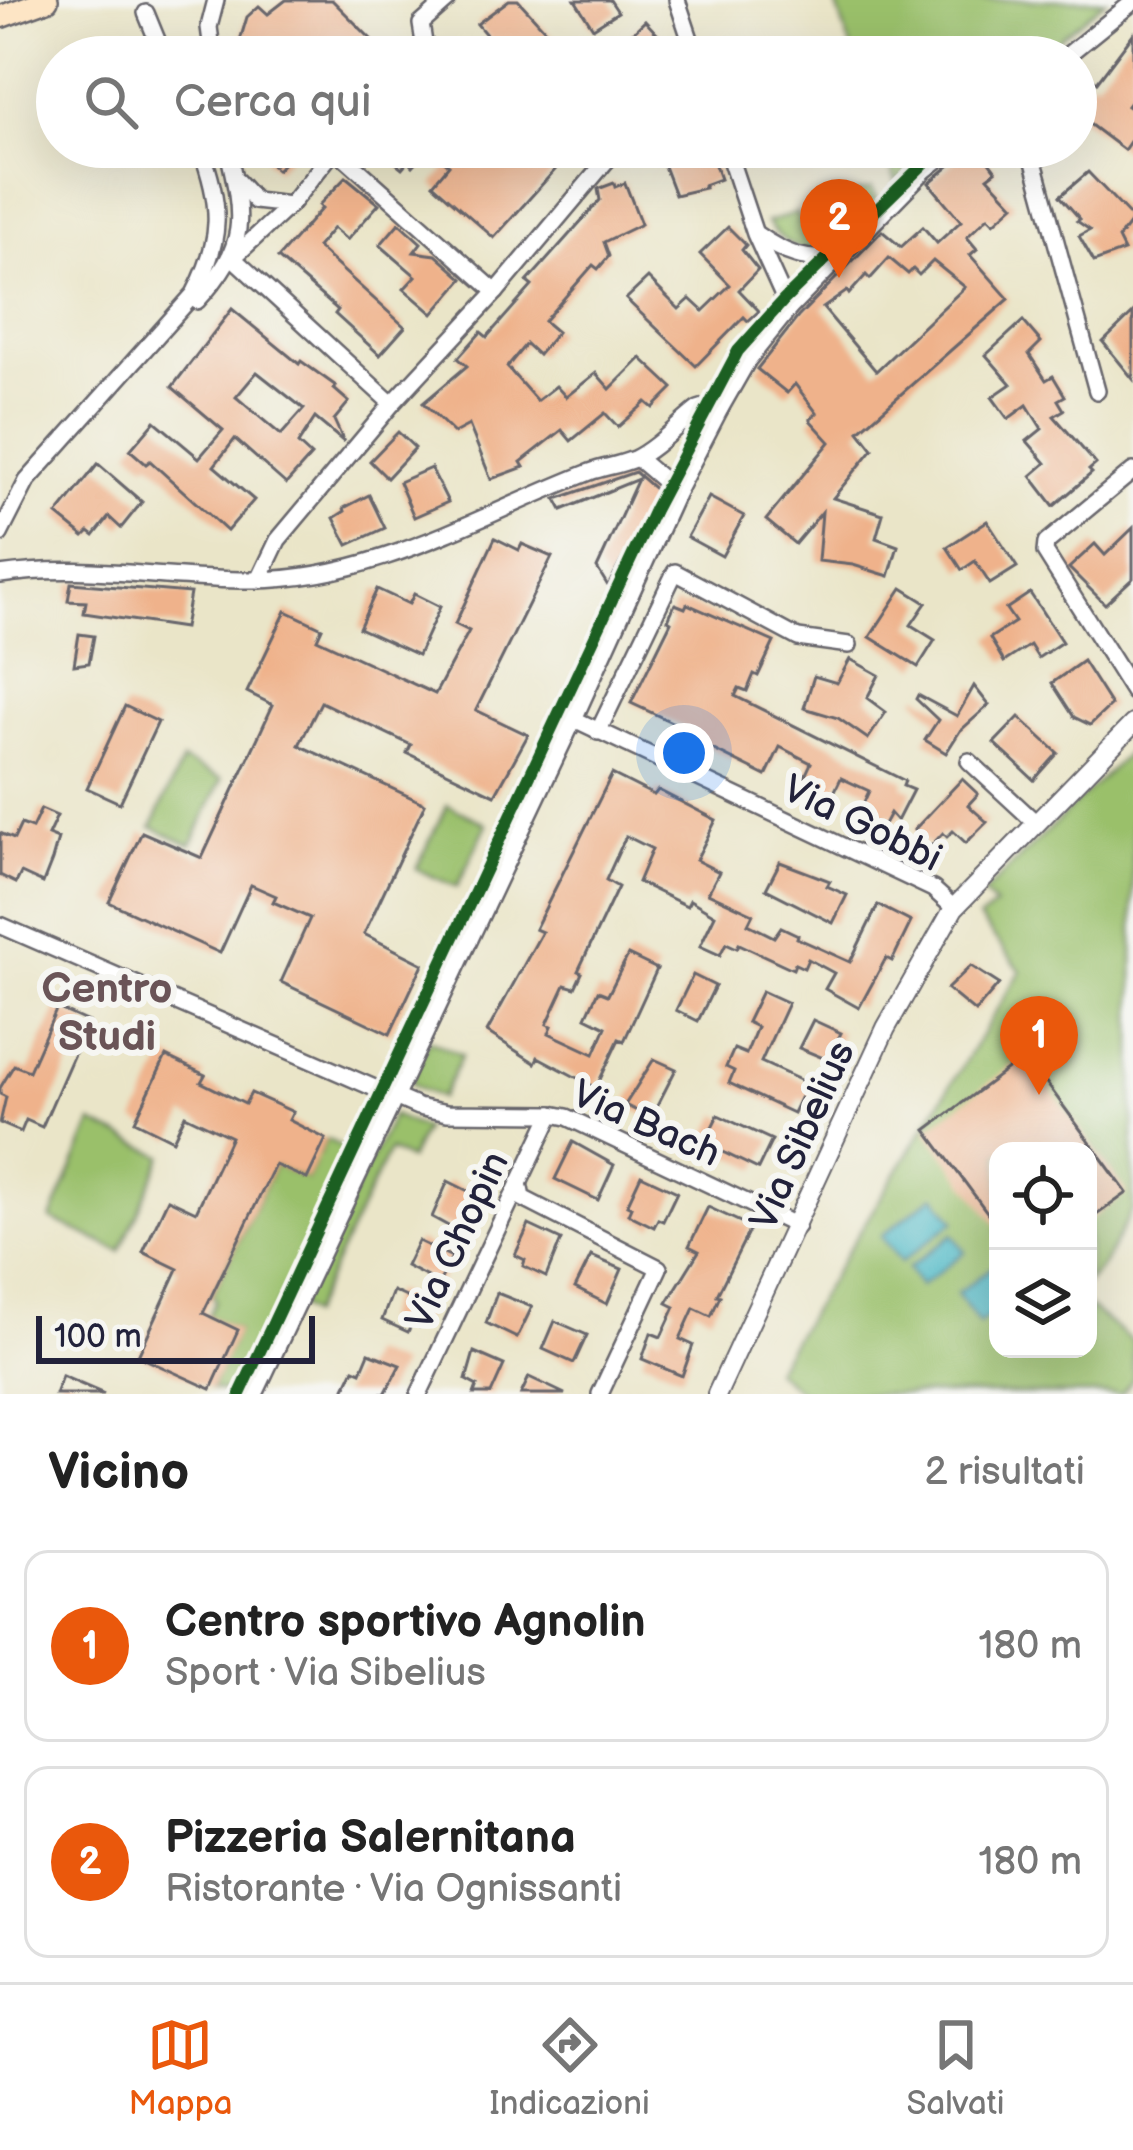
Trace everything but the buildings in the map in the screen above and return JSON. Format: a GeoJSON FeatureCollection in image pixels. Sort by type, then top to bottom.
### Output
{"type":"FeatureCollection","features":[{"type":"Feature","properties":{"kind":"main road"},"geometry":{"type":"LineString","coordinates":[[0,17],[47,0]]}},
{"type":"Feature","properties":{"kind":"street"},"geometry":{"type":"LineString","coordinates":[[210,36],[216,0]]}},
{"type":"Feature","properties":{"kind":"street"},"geometry":{"type":"LineString","coordinates":[[423,36],[422,24],[448,0]]}},
{"type":"Feature","properties":{"kind":"street"},"geometry":{"type":"LineString","coordinates":[[677,0],[689,36]]}},
{"type":"Feature","properties":{"kind":"street"},"geometry":{"type":"LineString","coordinates":[[1091,36],[1133,2]]}},
{"type":"Feature","properties":{"kind":"street"},"geometry":{"type":"LineString","coordinates":[[146,13],[155,36]]}},
{"type":"Feature","properties":{"kind":"street"},"geometry":{"type":"LineString","coordinates":[[0,533],[16,497],[194,294],[217,243],[217,205],[206,168]]}},
{"type":"Feature","properties":{"kind":"street"},"geometry":{"type":"LineString","coordinates":[[232,168],[239,214],[233,259]]}},
{"type":"Feature","properties":{"kind":"street"},"geometry":{"type":"LineString","coordinates":[[16,497],[233,259],[290,206],[319,168]]}},
{"type":"Feature","properties":{"kind":"street"},"geometry":{"type":"LineString","coordinates":[[357,168],[496,292]]}},
{"type":"Feature","properties":{"kind":"street"},"geometry":{"type":"LineString","coordinates":[[259,580],[278,540],[600,168]]}},
{"type":"Feature","properties":{"kind":"street"},"geometry":{"type":"LineString","coordinates":[[733,168],[755,234],[789,309]]}},
{"type":"Feature","properties":{"kind":"street"},"geometry":{"type":"LineString","coordinates":[[255,1394],[676,492],[720,409],[748,360],[789,309],[928,168]]}},
{"type":"Feature","properties":{"kind":"street"},"geometry":{"type":"LineString","coordinates":[[1036,168],[1097,391]]}},
{"type":"Feature","properties":{"kind":"street"},"geometry":{"type":"LineString","coordinates":[[234,178],[255,201],[290,206]]}},
{"type":"Feature","properties":{"kind":"street"},"geometry":{"type":"LineString","coordinates":[[755,234],[780,251],[803,258],[842,256]]}},
{"type":"Feature","properties":{"kind":"street"},"geometry":{"type":"LineString","coordinates":[[233,259],[392,404]]}},
{"type":"Feature","properties":{"kind":"street"},"geometry":{"type":"LineString","coordinates":[[0,575],[71,569],[259,580],[350,570],[467,527],[591,472],[637,458],[698,409],[711,405],[720,409]]}},
{"type":"Feature","properties":{"kind":"street"},"geometry":{"type":"LineString","coordinates":[[637,458],[676,492]]}},
{"type":"Feature","properties":{"kind":"street"},"geometry":{"type":"LineString","coordinates":[[1133,470],[1046,543],[1045,552],[1133,692]]}},
{"type":"Feature","properties":{"kind":"street"},"geometry":{"type":"LineString","coordinates":[[598,732],[675,572],[798,638],[849,645]]}},
{"type":"Feature","properties":{"kind":"street","name":"Via Gobbi"},"geometry":{"type":"LineString","coordinates":[[574,719],[933,889],[954,908],[1133,724]]}},
{"type":"Feature","properties":{"kind":"street"},"geometry":{"type":"LineString","coordinates":[[969,761],[1036,823]]}},
{"type":"Feature","properties":{"kind":"street","name":"Via Sibelius"},"geometry":{"type":"LineString","coordinates":[[717,1394],[886,1028],[954,908]]}},
{"type":"Feature","properties":{"kind":"street","name":"Via Bach"},"geometry":{"type":"LineString","coordinates":[[0,925],[393,1096],[447,1113],[552,1114],[587,1126],[797,1226]]}},
{"type":"Feature","properties":{"kind":"street","name":"Via Chopin"},"geometry":{"type":"LineString","coordinates":[[419,1394],[552,1114]]}},
{"type":"Feature","properties":{"kind":"street"},"geometry":{"type":"LineString","coordinates":[[519,1183],[522,1198],[659,1268],[600,1394]]}},
{"type":"Feature","properties":{"kind":"green space"},"geometry":{"type":"Polygon","coordinates":[[[835,0],[1106,0],[1062,36],[847,36],[835,0]]]}},
{"type":"Feature","properties":{"kind":"green space"},"geometry":{"type":"Polygon","coordinates":[[[891,168],[910,168],[896,182],[891,168]]]}},
{"type":"Feature","properties":{"kind":"green space"},"geometry":{"type":"Polygon","coordinates":[[[872,188],[878,203],[853,230],[825,247],[796,247],[767,222],[797,213],[802,225],[858,206],[855,193],[872,188]]]}},
{"type":"Feature","properties":{"kind":"green space"},"geometry":{"type":"Polygon","coordinates":[[[1133,748],[1133,1208],[1097,1272],[1097,1142],[989,1142],[989,1358],[1097,1358],[1097,1313],[1133,1342],[1133,1379],[1121,1394],[803,1394],[774,1370],[1021,971],[979,919],[995,906],[983,894],[1133,748]]]}},
{"type":"Feature","properties":{"kind":"green space"},"geometry":{"type":"Polygon","coordinates":[[[182,761],[222,779],[191,845],[152,827],[182,761]]]}},
{"type":"Feature","properties":{"kind":"green space"},"geometry":{"type":"Polygon","coordinates":[[[447,805],[487,824],[457,887],[416,869],[447,805]]]}},
{"type":"Feature","properties":{"kind":"green space"},"geometry":{"type":"Polygon","coordinates":[[[429,1040],[462,1055],[441,1098],[411,1081],[429,1040]]]}},
{"type":"Feature","properties":{"kind":"green space"},"geometry":{"type":"Polygon","coordinates":[[[393,1115],[424,1129],[409,1160],[389,1150],[310,1315],[298,1305],[393,1115]]]}},
{"type":"Feature","properties":{"kind":"green space"},"geometry":{"type":"Polygon","coordinates":[[[92,1123],[163,1156],[120,1251],[51,1219],[92,1123]]]}},
{"type":"Feature","properties":{"kind":"green space"},"geometry":{"type":"Polygon","coordinates":[[[326,1139],[350,1151],[236,1394],[211,1389],[237,1330],[208,1316],[215,1300],[212,1295],[275,1165],[307,1179],[314,1154],[319,1155],[326,1139]]]}},
{"type":"Feature","properties":{"kind":"water"},"geometry":{"type":"Polygon","coordinates":[[[935,1195],[955,1221],[901,1262],[881,1236],[935,1195]]]}},
{"type":"Feature","properties":{"kind":"water"},"geometry":{"type":"Polygon","coordinates":[[[953,1234],[965,1252],[920,1286],[908,1268],[953,1234]]]}},
{"type":"Feature","properties":{"kind":"water"},"geometry":{"type":"Polygon","coordinates":[[[989,1270],[989,1317],[979,1324],[957,1293],[989,1270]]]}},
{"type":"Feature","properties":{"kind":"cycle path"},"geometry":{"type":"LineString","coordinates":[[240,1394],[654,510],[738,351],[919,168]]}},
{"type":"Feature","properties":{"kind":"place","name":"Pizzeria Salernitana"},"geometry":{"type":"Point","coordinates":[839,278]}},
{"type":"Feature","properties":{"kind":"place","name":"Centro sportivo Agnolin"},"geometry":{"type":"Point","coordinates":[1039,1095]}},
{"type":"Feature","properties":{"kind":"district","name":"Centro Studi"},"geometry":{"type":"Point","coordinates":[107,1011]}}]}
